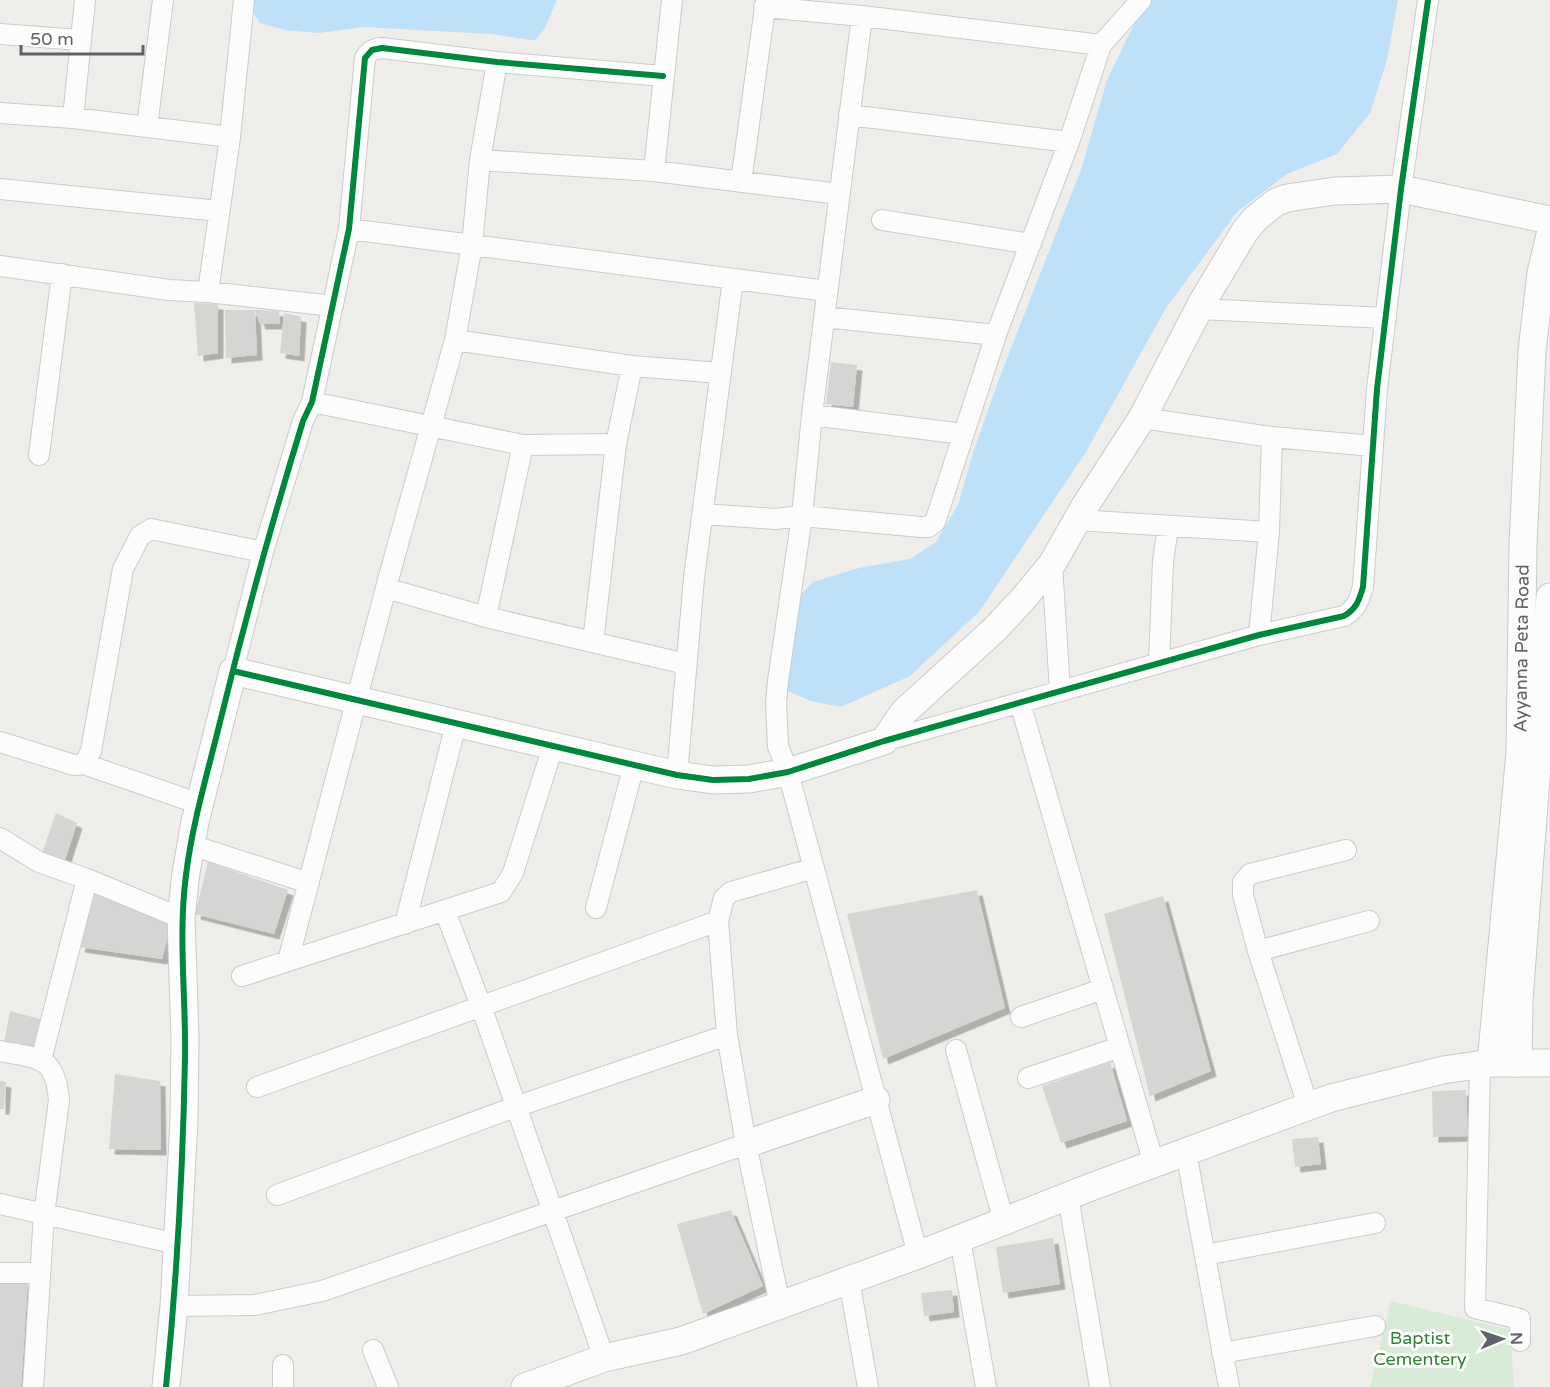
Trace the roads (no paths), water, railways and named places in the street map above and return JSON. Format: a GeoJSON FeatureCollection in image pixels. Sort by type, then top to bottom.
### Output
{"type":"FeatureCollection","features":[{"type":"Feature","properties":{"kind":"street"},"geometry":{"type":"LineString","coordinates":[[73,118],[85,0]]}},
{"type":"Feature","properties":{"kind":"street"},"geometry":{"type":"LineString","coordinates":[[147,127],[163,0]]}},
{"type":"Feature","properties":{"kind":"street"},"geometry":{"type":"LineString","coordinates":[[208,292],[230,137],[243,0]]}},
{"type":"Feature","properties":{"kind":"street"},"geometry":{"type":"LineString","coordinates":[[654,171],[672,0]]}},
{"type":"Feature","properties":{"kind":"street"},"geometry":{"type":"LineString","coordinates":[[703,514],[775,519],[802,516],[921,527],[930,526],[935,522],[996,335],[1069,141],[1101,45],[1141,0]]}},
{"type":"Feature","properties":{"kind":"street"},"geometry":{"type":"LineString","coordinates":[[232,671],[677,775],[713,780],[748,779],[788,772],[884,741],[1258,635],[1344,616],[1353,610],[1363,587],[1377,389],[1401,189],[1428,0]]}},
{"type":"Feature","properties":{"kind":"street"},"geometry":{"type":"LineString","coordinates":[[741,182],[765,4],[1101,45]]}},
{"type":"Feature","properties":{"kind":"street"},"geometry":{"type":"LineString","coordinates":[[861,16],[812,415],[802,516],[790,586],[776,703],[778,746],[788,772],[918,1255]]}},
{"type":"Feature","properties":{"kind":"street"},"geometry":{"type":"LineString","coordinates":[[0,34],[80,40]]}},
{"type":"Feature","properties":{"kind":"street"},"geometry":{"type":"LineString","coordinates":[[166,1387],[174,1306],[184,1120],[185,1037],[181,918],[191,845],[263,552],[303,422],[312,402],[349,229],[365,58],[372,50],[382,48],[497,62],[663,75]]}},
{"type":"Feature","properties":{"kind":"street"},"geometry":{"type":"LineString","coordinates":[[288,961],[386,588],[455,340],[472,245],[480,160],[497,62]]}},
{"type":"Feature","properties":{"kind":"street"},"geometry":{"type":"LineString","coordinates":[[0,113],[73,118],[230,137]]}},
{"type":"Feature","properties":{"kind":"street"},"geometry":{"type":"LineString","coordinates":[[849,115],[1069,141]]}},
{"type":"Feature","properties":{"kind":"street"},"geometry":{"type":"LineString","coordinates":[[480,160],[654,171],[839,194]]}},
{"type":"Feature","properties":{"kind":"street"},"geometry":{"type":"LineString","coordinates":[[0,189],[219,211]]}},
{"type":"Feature","properties":{"kind":"street"},"geometry":{"type":"LineString","coordinates":[[884,741],[904,712],[995,628],[1052,564],[1077,520],[1142,418],[1199,309],[1245,231],[1255,219],[1276,202],[1287,198],[1335,191],[1401,189],[1550,220]]}},
{"type":"Feature","properties":{"kind":"street"},"geometry":{"type":"LineString","coordinates":[[882,220],[1031,244]]}},
{"type":"Feature","properties":{"kind":"street"},"geometry":{"type":"LineString","coordinates":[[349,229],[827,291]]}},
{"type":"Feature","properties":{"kind":"street","name":"Ayyanna Peta Road"},"geometry":{"type":"LineString","coordinates":[[1485,1064],[1520,753],[1523,545],[1532,351],[1541,273],[1550,235]]}},
{"type":"Feature","properties":{"kind":"street"},"geometry":{"type":"LineString","coordinates":[[0,266],[169,290],[333,306]]}},
{"type":"Feature","properties":{"kind":"street"},"geometry":{"type":"LineString","coordinates":[[39,455],[62,274]]}},
{"type":"Feature","properties":{"kind":"street"},"geometry":{"type":"LineString","coordinates":[[677,775],[694,578],[733,279]]}},
{"type":"Feature","properties":{"kind":"street"},"geometry":{"type":"LineString","coordinates":[[1199,309],[1386,318]]}},
{"type":"Feature","properties":{"kind":"street"},"geometry":{"type":"LineString","coordinates":[[824,317],[996,335]]}},
{"type":"Feature","properties":{"kind":"street"},"geometry":{"type":"LineString","coordinates":[[455,340],[632,366],[721,373]]}},
{"type":"Feature","properties":{"kind":"street"},"geometry":{"type":"LineString","coordinates":[[593,642],[616,444],[632,366]]}},
{"type":"Feature","properties":{"kind":"street"},"geometry":{"type":"LineString","coordinates":[[312,402],[523,445],[616,444]]}},
{"type":"Feature","properties":{"kind":"street"},"geometry":{"type":"LineString","coordinates":[[812,415],[963,434]]}},
{"type":"Feature","properties":{"kind":"street"},"geometry":{"type":"LineString","coordinates":[[1142,418],[1272,436],[1373,446]]}},
{"type":"Feature","properties":{"kind":"street"},"geometry":{"type":"LineString","coordinates":[[1258,635],[1269,532],[1272,436]]}},
{"type":"Feature","properties":{"kind":"street"},"geometry":{"type":"LineString","coordinates":[[486,617],[523,445]]}},
{"type":"Feature","properties":{"kind":"street"},"geometry":{"type":"LineString","coordinates":[[1077,520],[1269,532]]}},
{"type":"Feature","properties":{"kind":"street"},"geometry":{"type":"LineString","coordinates":[[1159,663],[1163,561],[1168,526]]}},
{"type":"Feature","properties":{"kind":"street"},"geometry":{"type":"LineString","coordinates":[[84,764],[91,751],[123,569],[140,536],[151,529],[263,552]]}},
{"type":"Feature","properties":{"kind":"street"},"geometry":{"type":"LineString","coordinates":[[1052,564],[1060,692]]}},
{"type":"Feature","properties":{"kind":"street"},"geometry":{"type":"LineString","coordinates":[[386,588],[486,617],[686,664]]}},
{"type":"Feature","properties":{"kind":"street"},"geometry":{"type":"LineString","coordinates":[[1518,1063],[1519,999],[1550,597]]}},
{"type":"Feature","properties":{"kind":"street"},"geometry":{"type":"LineString","coordinates":[[1020,703],[1154,1164]]}},
{"type":"Feature","properties":{"kind":"street"},"geometry":{"type":"LineString","coordinates":[[405,924],[456,724]]}},
{"type":"Feature","properties":{"kind":"street"},"geometry":{"type":"LineString","coordinates":[[0,742],[74,765],[84,764],[200,804]]}},
{"type":"Feature","properties":{"kind":"street"},"geometry":{"type":"LineString","coordinates":[[242,976],[495,896],[506,887],[513,873],[553,746]]}},
{"type":"Feature","properties":{"kind":"street"},"geometry":{"type":"LineString","coordinates":[[596,908],[634,765]]}},
{"type":"Feature","properties":{"kind":"street"},"geometry":{"type":"LineString","coordinates":[[0,838],[39,862],[181,918]]}},
{"type":"Feature","properties":{"kind":"street"},"geometry":{"type":"LineString","coordinates":[[191,845],[309,883]]}},
{"type":"Feature","properties":{"kind":"street"},"geometry":{"type":"LineString","coordinates":[[1308,1106],[1258,951],[1243,895],[1243,882],[1250,874],[1346,850]]}},
{"type":"Feature","properties":{"kind":"street"},"geometry":{"type":"LineString","coordinates":[[780,1305],[746,1144],[727,1035],[718,921],[724,898],[731,892],[814,868]]}},
{"type":"Feature","properties":{"kind":"street"},"geometry":{"type":"LineString","coordinates":[[41,1060],[87,879]]}},
{"type":"Feature","properties":{"kind":"street"},"geometry":{"type":"LineString","coordinates":[[445,911],[481,1006],[604,1358]]}},
{"type":"Feature","properties":{"kind":"street"},"geometry":{"type":"LineString","coordinates":[[257,1087],[718,921]]}},
{"type":"Feature","properties":{"kind":"street"},"geometry":{"type":"LineString","coordinates":[[1258,951],[1369,921]]}},
{"type":"Feature","properties":{"kind":"street"},"geometry":{"type":"LineString","coordinates":[[1021,1017],[1103,989]]}},
{"type":"Feature","properties":{"kind":"street"},"geometry":{"type":"LineString","coordinates":[[277,1195],[515,1107],[727,1035]]}},
{"type":"Feature","properties":{"kind":"street"},"geometry":{"type":"LineString","coordinates":[[1028,1078],[1120,1047]]}},
{"type":"Feature","properties":{"kind":"street"},"geometry":{"type":"LineString","coordinates":[[956,1050],[1004,1222]]}},
{"type":"Feature","properties":{"kind":"street"},"geometry":{"type":"LineString","coordinates":[[0,1051],[41,1060],[54,1073],[58,1084],[59,1100],[39,1273],[33,1387]]}},
{"type":"Feature","properties":{"kind":"street"},"geometry":{"type":"LineString","coordinates":[[525,1387],[604,1358],[681,1341],[918,1255],[1068,1196],[1331,1098],[1443,1070],[1485,1064],[1550,1063]]}},
{"type":"Feature","properties":{"kind":"street"},"geometry":{"type":"LineString","coordinates":[[1485,1064],[1475,1308],[1520,1319],[1520,1341]]}},
{"type":"Feature","properties":{"kind":"street"},"geometry":{"type":"LineString","coordinates":[[174,1306],[255,1305],[322,1291],[551,1210],[876,1100]]}},
{"type":"Feature","properties":{"kind":"street"},"geometry":{"type":"LineString","coordinates":[[1186,1152],[1229,1387]]}},
{"type":"Feature","properties":{"kind":"street"},"geometry":{"type":"LineString","coordinates":[[1068,1196],[1100,1387]]}},
{"type":"Feature","properties":{"kind":"street"},"geometry":{"type":"LineString","coordinates":[[0,1204],[177,1244]]}},
{"type":"Feature","properties":{"kind":"street"},"geometry":{"type":"LineString","coordinates":[[1205,1255],[1375,1223]]}},
{"type":"Feature","properties":{"kind":"street"},"geometry":{"type":"LineString","coordinates":[[960,1239],[986,1387]]}},
{"type":"Feature","properties":{"kind":"street"},"geometry":{"type":"LineString","coordinates":[[0,1273],[39,1273]]}},
{"type":"Feature","properties":{"kind":"street"},"geometry":{"type":"LineString","coordinates":[[849,1280],[868,1387]]}},
{"type":"Feature","properties":{"kind":"street"},"geometry":{"type":"LineString","coordinates":[[1222,1353],[1375,1326]]}},
{"type":"Feature","properties":{"kind":"street"},"geometry":{"type":"LineString","coordinates":[[373,1350],[388,1387]]}},
{"type":"Feature","properties":{"kind":"street"},"geometry":{"type":"LineString","coordinates":[[283,1365],[283,1387]]}},
{"type":"Feature","properties":{"kind":"water"},"geometry":{"type":"Polygon","coordinates":[[[251,0],[557,0],[544,30],[535,40],[531,40],[491,34],[365,27],[319,33],[285,30],[260,23],[250,7],[251,0]]]}},
{"type":"Feature","properties":{"kind":"water"},"geometry":{"type":"Polygon","coordinates":[[[1152,0],[1398,0],[1387,60],[1370,113],[1337,154],[1287,174],[1237,212],[1166,308],[1086,452],[979,612],[910,676],[841,707],[811,701],[788,691],[781,669],[790,606],[813,582],[859,568],[910,559],[936,542],[958,505],[974,450],[999,379],[1082,167],[1107,80],[1138,16],[1152,0]]]}},
{"type":"Feature","properties":{"kind":"park label","name":"Baptist Cementery"},"geometry":{"type":"Point","coordinates":[1420,1348]}}]}
